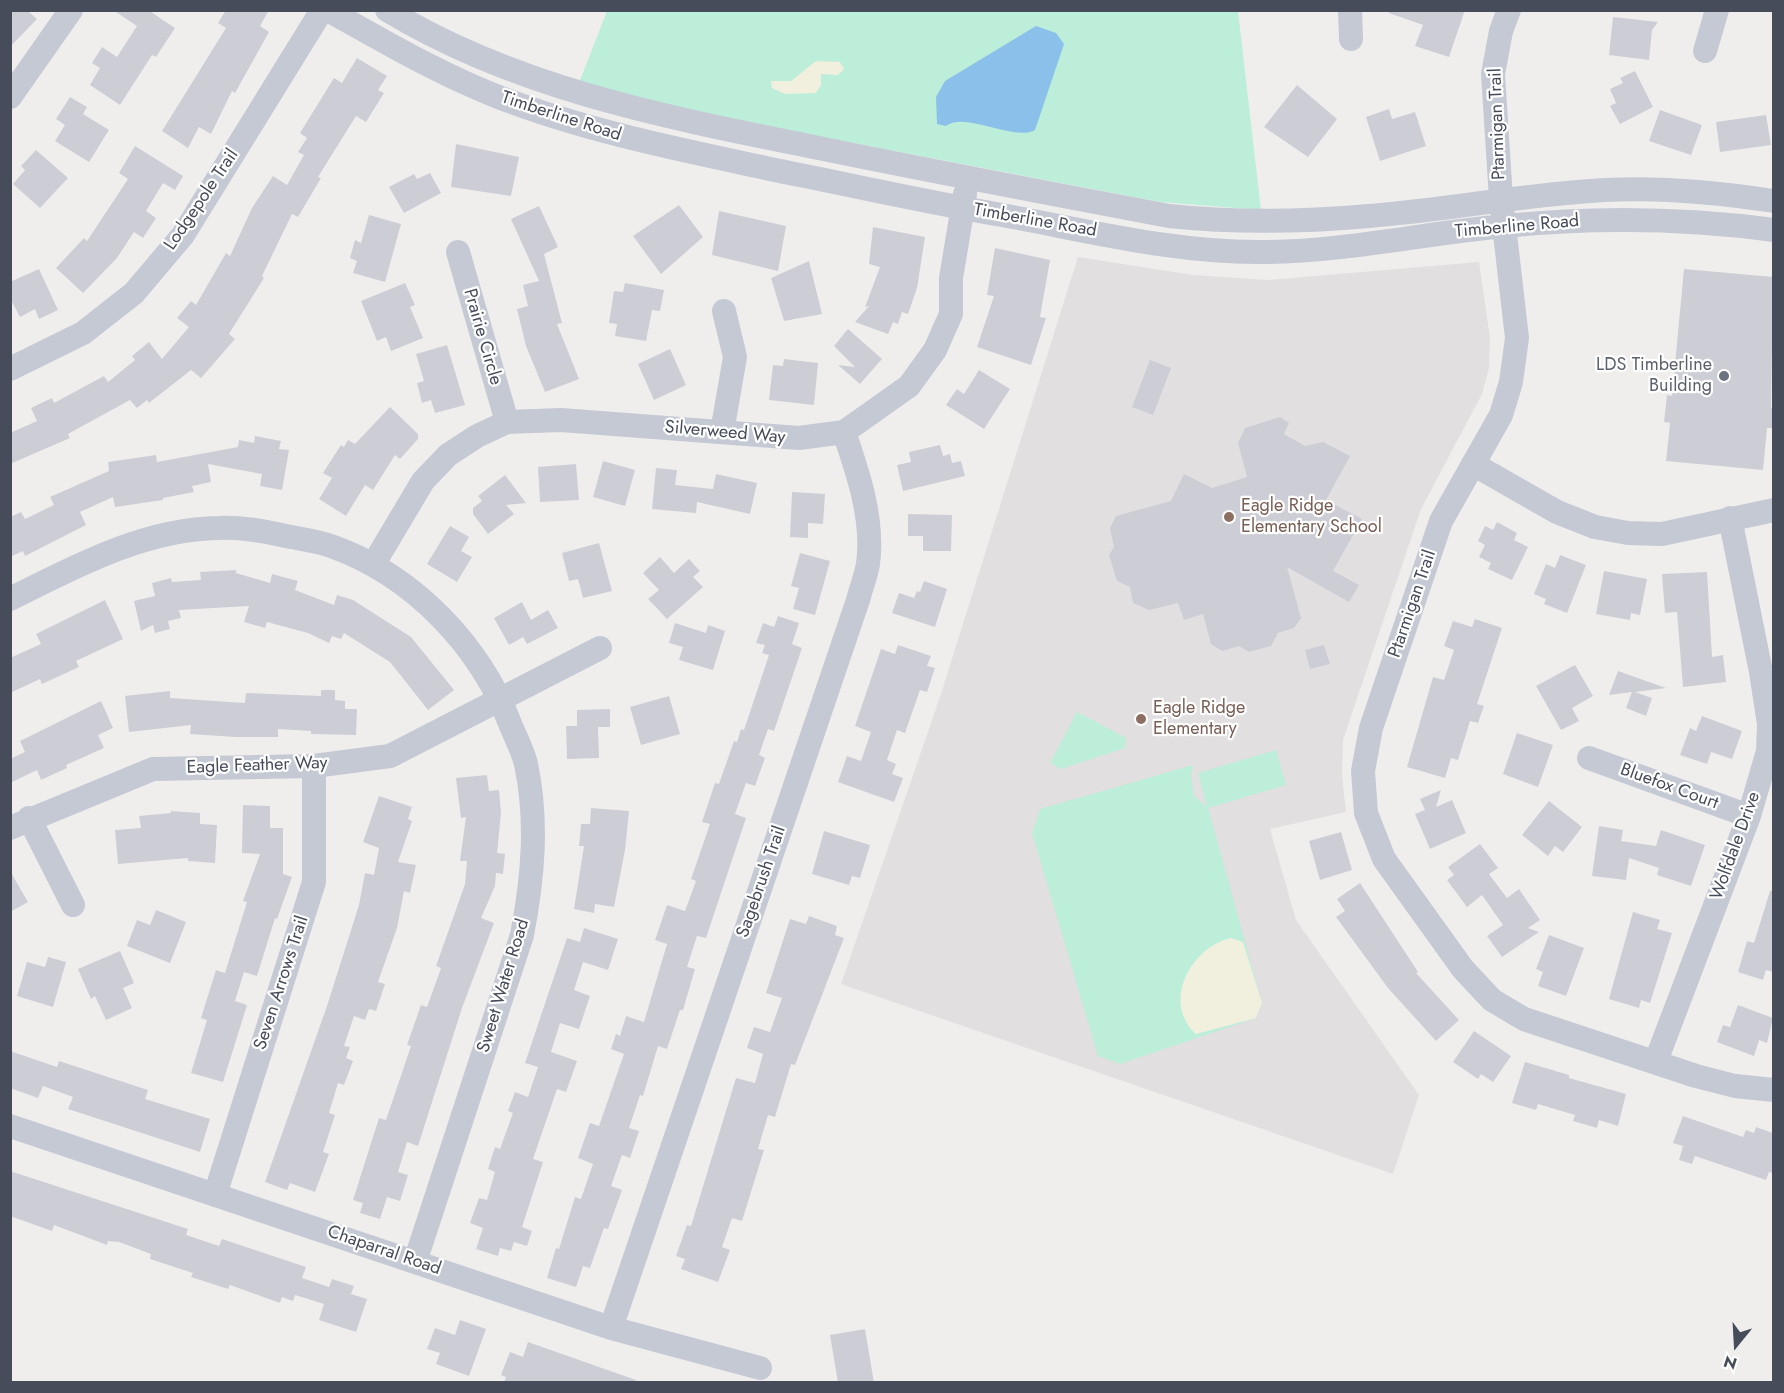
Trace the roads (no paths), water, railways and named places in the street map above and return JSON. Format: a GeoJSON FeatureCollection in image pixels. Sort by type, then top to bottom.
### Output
{"type":"FeatureCollection","features":[{"type":"Feature","properties":{"kind":"street"},"geometry":{"type":"LineString","coordinates":[[10,97],[71,10]]}},
{"type":"Feature","properties":{"kind":"street","name":"Lodgepole Trail"},"geometry":{"type":"LineString","coordinates":[[10,369],[83,333],[134,293],[183,235],[322,10]]}},
{"type":"Feature","properties":{"kind":"street","name":"Timberline Road"},"geometry":{"type":"LineString","coordinates":[[328,10],[431,67],[497,97],[567,122],[647,143],[963,208],[1164,244],[1216,251],[1267,252],[1329,249],[1505,226],[1614,220],[1669,220],[1773,230]]}},
{"type":"Feature","properties":{"kind":"street","name":"Timberline Road"},"geometry":{"type":"LineString","coordinates":[[387,10],[510,70],[575,92],[672,118],[1169,216],[1224,222],[1270,222],[1371,216],[1500,199],[1607,190],[1734,195],[1773,201]]}},
{"type":"Feature","properties":{"kind":"street"},"geometry":{"type":"LineString","coordinates":[[1350,10],[1351,39]]}},
{"type":"Feature","properties":{"kind":"street","name":"Ptarmigan Trail"},"geometry":{"type":"LineString","coordinates":[[1509,10],[1502,31],[1494,74],[1500,199],[1517,338],[1512,382],[1501,415],[1441,521],[1371,728],[1363,771],[1366,813],[1384,859],[1463,969],[1492,1000],[1524,1019],[1696,1076],[1735,1086],[1773,1090]]}},
{"type":"Feature","properties":{"kind":"street"},"geometry":{"type":"LineString","coordinates":[[1705,51],[1717,10]]}},
{"type":"Feature","properties":{"kind":"street","name":"Silverweed Way"},"geometry":{"type":"LineString","coordinates":[[373,565],[423,481],[448,455],[477,436],[507,422],[561,420],[799,438],[844,432],[909,386],[935,350],[951,314],[951,278],[968,178]]}},
{"type":"Feature","properties":{"kind":"street","name":"Prairie Circle"},"geometry":{"type":"LineString","coordinates":[[458,252],[507,422]]}},
{"type":"Feature","properties":{"kind":"street"},"geometry":{"type":"LineString","coordinates":[[722,432],[735,357],[724,311]]}},
{"type":"Feature","properties":{"kind":"street","name":"Sagebrush Trail"},"geometry":{"type":"LineString","coordinates":[[611,1328],[858,600],[868,563],[867,525],[861,481],[844,432]]}},
{"type":"Feature","properties":{"kind":"street"},"geometry":{"type":"LineString","coordinates":[[1473,464],[1557,512],[1595,527],[1628,533],[1662,534],[1773,510]]}},
{"type":"Feature","properties":{"kind":"street","name":"Wolfdale Drive"},"geometry":{"type":"LineString","coordinates":[[1656,1061],[1749,816],[1768,751],[1769,724],[1761,672],[1730,518]]}},
{"type":"Feature","properties":{"kind":"street","name":"Sweet Water Road"},"geometry":{"type":"LineString","coordinates":[[10,599],[80,564],[145,539],[218,528],[257,530],[330,546],[373,565],[417,594],[445,621],[481,665],[501,699],[525,762],[535,830],[528,901],[522,935],[415,1262]]}},
{"type":"Feature","properties":{"kind":"street","name":"Eagle Feather Way"},"geometry":{"type":"LineString","coordinates":[[20,823],[153,769],[314,766],[390,756],[600,648]]}},
{"type":"Feature","properties":{"kind":"street","name":"Bluefox Court"},"geometry":{"type":"LineString","coordinates":[[1589,758],[1749,816]]}},
{"type":"Feature","properties":{"kind":"street","name":"Seven Arrows Trail"},"geometry":{"type":"LineString","coordinates":[[215,1195],[314,882],[314,766]]}},
{"type":"Feature","properties":{"kind":"street"},"geometry":{"type":"LineString","coordinates":[[20,823],[74,906]]}},
{"type":"Feature","properties":{"kind":"street","name":"Chaparral Road"},"geometry":{"type":"LineString","coordinates":[[10,1126],[611,1328],[734,1359],[759,1368]]}},
{"type":"Feature","properties":{"kind":"water"},"geometry":{"type":"Polygon","coordinates":[[[1036,26],[1056,33],[1064,44],[1035,130],[1026,133],[1015,132],[965,122],[954,122],[946,126],[937,124],[936,97],[945,81],[1036,26]]]}},
{"type":"Feature","properties":{"kind":"place","name":"LDS Timberline Building"},"geometry":{"type":"Point","coordinates":[1724,376]}},
{"type":"Feature","properties":{"kind":"place","name":"Eagle Ridge Elementary School"},"geometry":{"type":"Point","coordinates":[1229,517]}},
{"type":"Feature","properties":{"kind":"place","name":"Eagle Ridge Elementary"},"geometry":{"type":"Point","coordinates":[1141,719]}}]}
